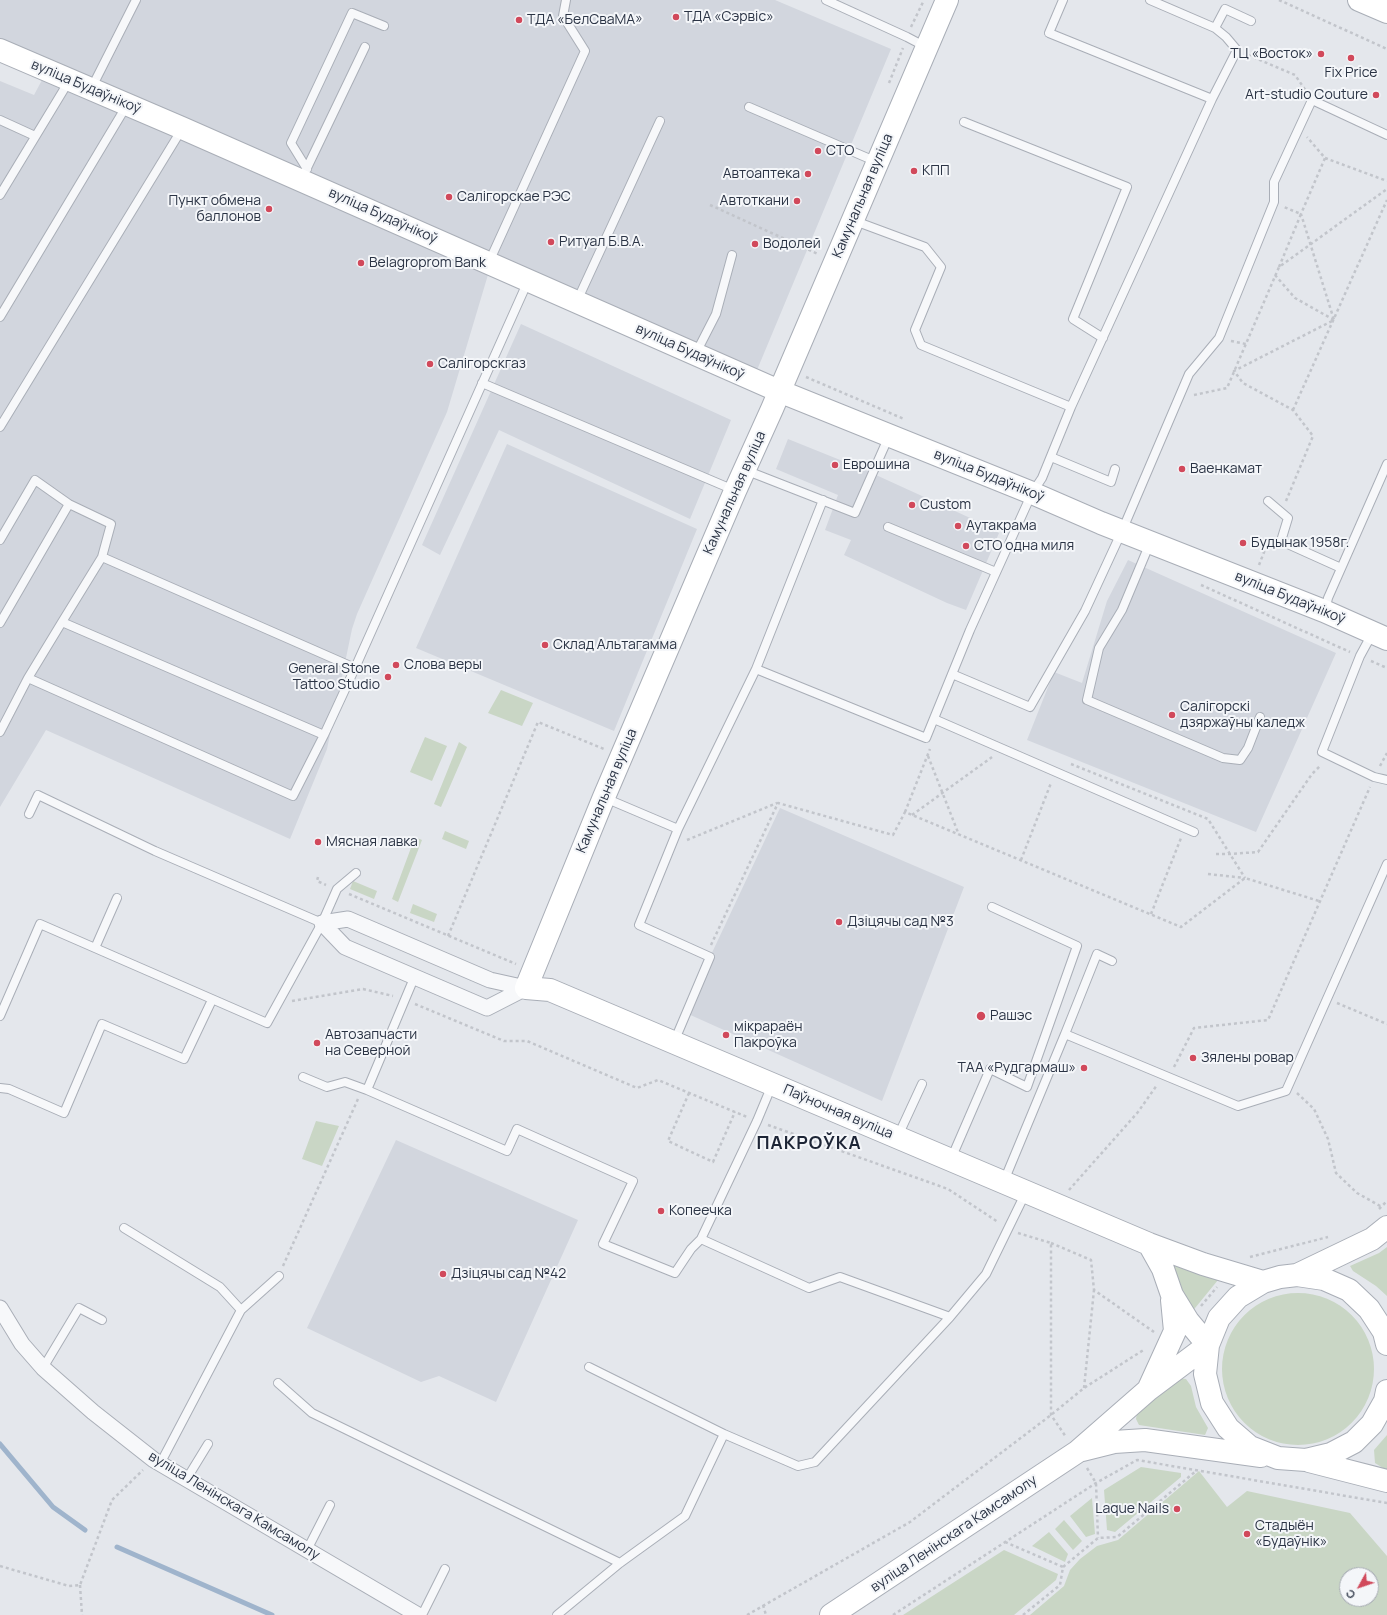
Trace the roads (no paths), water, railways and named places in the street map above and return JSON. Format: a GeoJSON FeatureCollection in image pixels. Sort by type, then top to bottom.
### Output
{"type":"FeatureCollection","features":[{"type":"Feature","properties":{"kind":"street","name":"Камунальная вуліца"},"geometry":{"type":"LineString","coordinates":[[526,988],[604,797],[744,469],[948,0]]}},
{"type":"Feature","properties":{"kind":"street"},"geometry":{"type":"LineString","coordinates":[[1359,0],[1387,12]]}},
{"type":"Feature","properties":{"kind":"street","name":"вуліца Будаўнікоў"},"geometry":{"type":"LineString","coordinates":[[0,50],[182,128],[304,175],[489,263],[779,391],[1380,636]]}},
{"type":"Feature","properties":{"kind":"street"},"geometry":{"type":"LineString","coordinates":[[322,923],[348,919],[490,980],[526,988]]}},
{"type":"Feature","properties":{"kind":"street"},"geometry":{"type":"LineString","coordinates":[[322,923],[345,947],[414,978],[487,1008],[526,988]]}},
{"type":"Feature","properties":{"kind":"street","name":"Паўночная вуліца"},"geometry":{"type":"LineString","coordinates":[[526,988],[550,990],[1149,1244]]}},
{"type":"Feature","properties":{"kind":"street"},"geometry":{"type":"LineString","coordinates":[[1297,1275],[1372,1238],[1381,1215]]}},
{"type":"Feature","properties":{"kind":"street"},"geometry":{"type":"LineString","coordinates":[[1149,1244],[1229,1272],[1263,1282]]}},
{"type":"Feature","properties":{"kind":"street"},"geometry":{"type":"LineString","coordinates":[[1149,1244],[1163,1269],[1181,1326],[1208,1345]]}},
{"type":"Feature","properties":{"kind":"street"},"geometry":{"type":"LineString","coordinates":[[1278,1458],[1250,1447],[1228,1428],[1212,1403],[1205,1374],[1208,1345],[1219,1318],[1238,1297],[1263,1282],[1280,1277],[1297,1275],[1324,1279],[1349,1290],[1369,1309],[1386,1334]]}},
{"type":"Feature","properties":{"kind":"street","name":"вуліца Ленінскага Камсамолу"},"geometry":{"type":"LineString","coordinates":[[0,1308],[22,1344],[44,1368],[93,1412],[157,1462],[418,1615]]}},
{"type":"Feature","properties":{"kind":"street"},"geometry":{"type":"LineString","coordinates":[[1148,1390],[1181,1326]]}},
{"type":"Feature","properties":{"kind":"street"},"geometry":{"type":"LineString","coordinates":[[1077,1452],[1148,1390],[1208,1345]]}},
{"type":"Feature","properties":{"kind":"street"},"geometry":{"type":"LineString","coordinates":[[1306,1460],[1331,1454],[1354,1442],[1372,1424],[1384,1402],[1387,1391]]}},
{"type":"Feature","properties":{"kind":"street"},"geometry":{"type":"LineString","coordinates":[[1077,1452],[1114,1442],[1145,1440],[1278,1458],[1306,1460],[1387,1481]]}},
{"type":"Feature","properties":{"kind":"street","name":"вуліца Ленінскага Камсамолу"},"geometry":{"type":"LineString","coordinates":[[831,1615],[1077,1452]]}},
{"type":"Feature","properties":{"kind":"lane"},"geometry":{"type":"LineString","coordinates":[[91,90],[136,0]]}},
{"type":"Feature","properties":{"kind":"lane"},"geometry":{"type":"LineString","coordinates":[[489,263],[584,51],[563,16],[566,0]]}},
{"type":"Feature","properties":{"kind":"lane"},"geometry":{"type":"LineString","coordinates":[[826,0],[927,47]]}},
{"type":"Feature","properties":{"kind":"lane"},"geometry":{"type":"LineString","coordinates":[[1063,0],[1049,33],[1212,99]]}},
{"type":"Feature","properties":{"kind":"lane"},"geometry":{"type":"LineString","coordinates":[[756,669],[926,738],[970,630],[996,572],[1032,493],[1042,478],[1071,407],[1212,99],[1237,50],[1226,37],[1215,28],[1172,4],[1150,0]]}},
{"type":"Feature","properties":{"kind":"lane"},"geometry":{"type":"LineString","coordinates":[[1215,28],[1225,9],[1251,21]]}},
{"type":"Feature","properties":{"kind":"lane"},"geometry":{"type":"LineString","coordinates":[[304,175],[292,143],[352,13],[384,26]]}},
{"type":"Feature","properties":{"kind":"lane"},"geometry":{"type":"LineString","coordinates":[[304,175],[366,47]]}},
{"type":"Feature","properties":{"kind":"lane"},"geometry":{"type":"LineString","coordinates":[[1,191],[69,80]]}},
{"type":"Feature","properties":{"kind":"lane"},"geometry":{"type":"LineString","coordinates":[[952,674],[1030,707],[1085,610],[1122,531],[1189,374],[1219,338],[1274,202],[1274,182],[1312,100],[1387,135]]}},
{"type":"Feature","properties":{"kind":"lane"},"geometry":{"type":"LineString","coordinates":[[0,317],[128,105]]}},
{"type":"Feature","properties":{"kind":"lane"},"geometry":{"type":"LineString","coordinates":[[749,107],[878,162]]}},
{"type":"Feature","properties":{"kind":"lane"},"geometry":{"type":"LineString","coordinates":[[0,120],[35,136]]}},
{"type":"Feature","properties":{"kind":"lane"},"geometry":{"type":"LineString","coordinates":[[576,301],[660,121]]}},
{"type":"Feature","properties":{"kind":"lane"},"geometry":{"type":"LineString","coordinates":[[964,122],[1127,187],[1073,319],[1103,338]]}},
{"type":"Feature","properties":{"kind":"lane"},"geometry":{"type":"LineString","coordinates":[[0,427],[182,128]]}},
{"type":"Feature","properties":{"kind":"lane"},"geometry":{"type":"LineString","coordinates":[[853,219],[925,247],[941,267],[916,330],[921,345],[1071,407]]}},
{"type":"Feature","properties":{"kind":"lane"},"geometry":{"type":"LineString","coordinates":[[696,354],[716,314],[732,255]]}},
{"type":"Feature","properties":{"kind":"lane"},"geometry":{"type":"LineString","coordinates":[[28,678],[293,796],[324,735],[355,668],[528,280]]}},
{"type":"Feature","properties":{"kind":"lane"},"geometry":{"type":"LineString","coordinates":[[482,382],[735,491]]}},
{"type":"Feature","properties":{"kind":"lane"},"geometry":{"type":"LineString","coordinates":[[744,469],[855,513],[889,436]]}},
{"type":"Feature","properties":{"kind":"lane"},"geometry":{"type":"LineString","coordinates":[[1051,457],[1110,482],[1115,469]]}},
{"type":"Feature","properties":{"kind":"lane"},"geometry":{"type":"LineString","coordinates":[[1324,612],[1341,568],[1387,464]]}},
{"type":"Feature","properties":{"kind":"lane"},"geometry":{"type":"LineString","coordinates":[[0,540],[36,480],[69,504],[111,524],[102,557],[28,678],[0,732]]}},
{"type":"Feature","properties":{"kind":"lane"},"geometry":{"type":"LineString","coordinates":[[674,1043],[710,957],[638,925],[678,829],[756,669],[823,500]]}},
{"type":"Feature","properties":{"kind":"lane"},"geometry":{"type":"LineString","coordinates":[[1268,501],[1288,518],[1281,541],[1341,568]]}},
{"type":"Feature","properties":{"kind":"lane"},"geometry":{"type":"LineString","coordinates":[[0,624],[69,504]]}},
{"type":"Feature","properties":{"kind":"lane"},"geometry":{"type":"LineString","coordinates":[[888,527],[996,572]]}},
{"type":"Feature","properties":{"kind":"lane"},"geometry":{"type":"LineString","coordinates":[[1151,542],[1122,610],[1099,648],[1087,700],[1223,758],[1240,760],[1248,748],[1260,717]]}},
{"type":"Feature","properties":{"kind":"lane"},"geometry":{"type":"LineString","coordinates":[[102,557],[355,668]]}},
{"type":"Feature","properties":{"kind":"lane"},"geometry":{"type":"LineString","coordinates":[[62,622],[324,735]]}},
{"type":"Feature","properties":{"kind":"lane"},"geometry":{"type":"LineString","coordinates":[[1380,636],[1360,656],[1322,752],[1374,777],[1387,780]]}},
{"type":"Feature","properties":{"kind":"lane"},"geometry":{"type":"LineString","coordinates":[[934,719],[1194,832]]}},
{"type":"Feature","properties":{"kind":"lane"},"geometry":{"type":"LineString","coordinates":[[29,814],[38,795],[155,851],[322,923]]}},
{"type":"Feature","properties":{"kind":"lane"},"geometry":{"type":"LineString","coordinates":[[604,797],[678,829]]}},
{"type":"Feature","properties":{"kind":"lane"},"geometry":{"type":"LineString","coordinates":[[1065,1034],[1165,1075],[1184,1079],[1238,1106],[1286,1091],[1387,864]]}},
{"type":"Feature","properties":{"kind":"lane"},"geometry":{"type":"LineString","coordinates":[[0,1016],[40,924],[267,1023],[322,923],[337,889],[356,873]]}},
{"type":"Feature","properties":{"kind":"lane"},"geometry":{"type":"LineString","coordinates":[[95,948],[117,898]]}},
{"type":"Feature","properties":{"kind":"lane"},"geometry":{"type":"LineString","coordinates":[[951,1160],[990,1070],[1027,1087],[1077,946],[992,907]]}},
{"type":"Feature","properties":{"kind":"lane"},"geometry":{"type":"LineString","coordinates":[[1003,1182],[1097,954],[1112,961]]}},
{"type":"Feature","properties":{"kind":"lane"},"geometry":{"type":"LineString","coordinates":[[365,1090],[414,978]]}},
{"type":"Feature","properties":{"kind":"lane"},"geometry":{"type":"LineString","coordinates":[[0,1088],[10,1089],[64,1113],[102,1024],[184,1059],[212,1000]]}},
{"type":"Feature","properties":{"kind":"lane"},"geometry":{"type":"LineString","coordinates":[[303,1077],[327,1087],[345,1082],[507,1151],[518,1129],[633,1181],[603,1244],[675,1273],[691,1249],[701,1239],[757,1121],[772,1084]]}},
{"type":"Feature","properties":{"kind":"lane"},"geometry":{"type":"LineString","coordinates":[[897,1137],[922,1084]]}},
{"type":"Feature","properties":{"kind":"lane"},"geometry":{"type":"LineString","coordinates":[[589,1367],[724,1434],[798,1466],[815,1462],[950,1317],[986,1274],[1026,1192]]}},
{"type":"Feature","properties":{"kind":"lane"},"geometry":{"type":"LineString","coordinates":[[124,1228],[220,1287],[241,1310]]}},
{"type":"Feature","properties":{"kind":"lane"},"geometry":{"type":"LineString","coordinates":[[701,1239],[809,1288],[840,1277],[950,1317]]}},
{"type":"Feature","properties":{"kind":"lane"},"geometry":{"type":"LineString","coordinates":[[157,1462],[241,1310],[279,1276]]}},
{"type":"Feature","properties":{"kind":"lane"},"geometry":{"type":"LineString","coordinates":[[44,1368],[79,1308],[102,1320]]}},
{"type":"Feature","properties":{"kind":"lane"},"geometry":{"type":"LineString","coordinates":[[278,1383],[312,1413],[620,1563]]}},
{"type":"Feature","properties":{"kind":"lane"},"geometry":{"type":"LineString","coordinates":[[557,1615],[620,1563],[685,1516],[724,1434]]}},
{"type":"Feature","properties":{"kind":"lane"},"geometry":{"type":"LineString","coordinates":[[186,1480],[208,1444]]}},
{"type":"Feature","properties":{"kind":"lane"},"geometry":{"type":"LineString","coordinates":[[307,1550],[330,1505]]}},
{"type":"Feature","properties":{"kind":"lane"},"geometry":{"type":"LineString","coordinates":[[422,1615],[445,1570]]}},
{"type":"Feature","properties":{"kind":"waterway"},"geometry":{"type":"LineString","coordinates":[[0,1444],[53,1507],[85,1530]]}},
{"type":"Feature","properties":{"kind":"waterway"},"geometry":{"type":"LineString","coordinates":[[117,1547],[272,1615]]}},
{"type":"Feature","properties":{"kind":"place","name":"ТДА «Сэрвіс»"},"geometry":{"type":"Point","coordinates":[676,17]}},
{"type":"Feature","properties":{"kind":"place","name":"ТДА «БелСваМА»"},"geometry":{"type":"Point","coordinates":[519,20]}},
{"type":"Feature","properties":{"kind":"place","name":"ТЦ «Восток»"},"geometry":{"type":"Point","coordinates":[1321,54]}},
{"type":"Feature","properties":{"kind":"place","name":"Fix Price"},"geometry":{"type":"Point","coordinates":[1351,58]}},
{"type":"Feature","properties":{"kind":"place","name":"Art-studio Couture"},"geometry":{"type":"Point","coordinates":[1376,95]}},
{"type":"Feature","properties":{"kind":"place","name":"СТО"},"geometry":{"type":"Point","coordinates":[818,151]}},
{"type":"Feature","properties":{"kind":"place","name":"КПП"},"geometry":{"type":"Point","coordinates":[914,171]}},
{"type":"Feature","properties":{"kind":"place","name":"Автоаптека"},"geometry":{"type":"Point","coordinates":[808,174]}},
{"type":"Feature","properties":{"kind":"place","name":"Салігорскае РЭС"},"geometry":{"type":"Point","coordinates":[449,197]}},
{"type":"Feature","properties":{"kind":"place","name":"Автоткани"},"geometry":{"type":"Point","coordinates":[797,201]}},
{"type":"Feature","properties":{"kind":"place","name":"Пункт обмена баллонов"},"geometry":{"type":"Point","coordinates":[269,209]}},
{"type":"Feature","properties":{"kind":"place","name":"Ритуал Б.В.А."},"geometry":{"type":"Point","coordinates":[551,242]}},
{"type":"Feature","properties":{"kind":"place","name":"Водолей"},"geometry":{"type":"Point","coordinates":[755,244]}},
{"type":"Feature","properties":{"kind":"place","name":"Belagroprom Bank"},"geometry":{"type":"Point","coordinates":[361,263]}},
{"type":"Feature","properties":{"kind":"place","name":"Салігорскгаз"},"geometry":{"type":"Point","coordinates":[430,364]}},
{"type":"Feature","properties":{"kind":"place","name":"Еврошина"},"geometry":{"type":"Point","coordinates":[835,465]}},
{"type":"Feature","properties":{"kind":"place","name":"Ваенкамат"},"geometry":{"type":"Point","coordinates":[1182,469]}},
{"type":"Feature","properties":{"kind":"place","name":"Custom"},"geometry":{"type":"Point","coordinates":[912,505]}},
{"type":"Feature","properties":{"kind":"place","name":"Аутакрама"},"geometry":{"type":"Point","coordinates":[958,526]}},
{"type":"Feature","properties":{"kind":"place","name":"Будынак 1958г."},"geometry":{"type":"Point","coordinates":[1243,543]}},
{"type":"Feature","properties":{"kind":"place","name":"СТО одна миля"},"geometry":{"type":"Point","coordinates":[966,546]}},
{"type":"Feature","properties":{"kind":"place","name":"Склад Альтагамма"},"geometry":{"type":"Point","coordinates":[545,645]}},
{"type":"Feature","properties":{"kind":"place","name":"Слова веры"},"geometry":{"type":"Point","coordinates":[396,665]}},
{"type":"Feature","properties":{"kind":"place","name":"General Stone Tattoo Studio"},"geometry":{"type":"Point","coordinates":[388,677]}},
{"type":"Feature","properties":{"kind":"place","name":"Салігорскі дзяржаўны каледж"},"geometry":{"type":"Point","coordinates":[1172,715]}},
{"type":"Feature","properties":{"kind":"place","name":"Мясная лавка"},"geometry":{"type":"Point","coordinates":[318,842]}},
{"type":"Feature","properties":{"kind":"place","name":"Дзіцячы сад №3"},"geometry":{"type":"Point","coordinates":[839,922]}},
{"type":"Feature","properties":{"kind":"place","name":"Рашэс"},"geometry":{"type":"Point","coordinates":[981,1016]}},
{"type":"Feature","properties":{"kind":"place","name":"мікрараён Пакроўка"},"geometry":{"type":"Point","coordinates":[726,1035]}},
{"type":"Feature","properties":{"kind":"place","name":"Автозапчасти на Северной"},"geometry":{"type":"Point","coordinates":[317,1043]}},
{"type":"Feature","properties":{"kind":"place","name":"Зялены ровар"},"geometry":{"type":"Point","coordinates":[1193,1058]}},
{"type":"Feature","properties":{"kind":"place","name":"ТАА «Рудгармаш»"},"geometry":{"type":"Point","coordinates":[1084,1068]}},
{"type":"Feature","properties":{"kind":"place","name":"Копеечка"},"geometry":{"type":"Point","coordinates":[661,1211]}},
{"type":"Feature","properties":{"kind":"place","name":"Дзіцячы сад №42"},"geometry":{"type":"Point","coordinates":[443,1274]}},
{"type":"Feature","properties":{"kind":"place","name":"Laque Nails"},"geometry":{"type":"Point","coordinates":[1177,1509]}},
{"type":"Feature","properties":{"kind":"place","name":"Стадыён «Будаўнік»"},"geometry":{"type":"Point","coordinates":[1247,1534]}},
{"type":"Feature","properties":{"kind":"district","name":"ПАКРОЎКА"},"geometry":{"type":"Point","coordinates":[809,1144]}}]}
